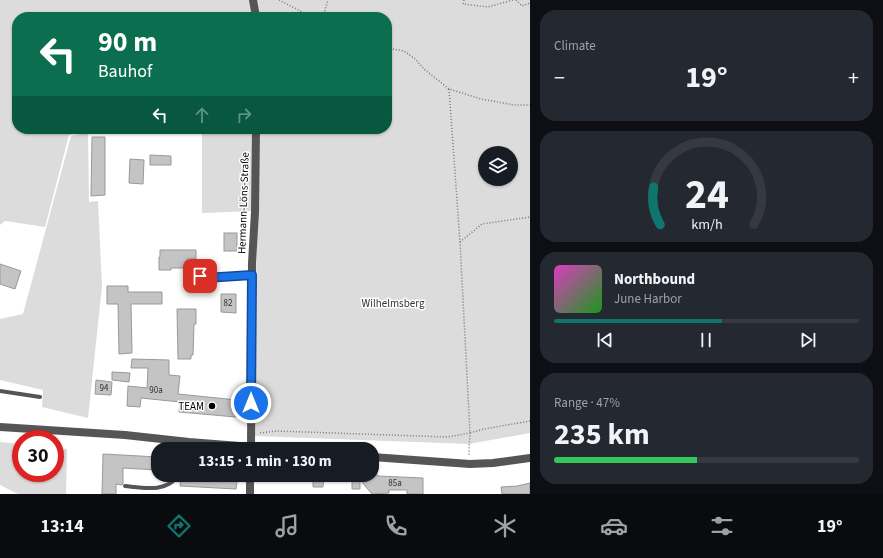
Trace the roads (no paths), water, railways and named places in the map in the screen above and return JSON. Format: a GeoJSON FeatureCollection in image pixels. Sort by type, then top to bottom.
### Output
{"type":"FeatureCollection","features":[{"type":"Feature","properties":{"kind":"street"},"geometry":{"type":"LineString","coordinates":[[253,0],[255,12]]}},
{"type":"Feature","properties":{"kind":"street","name":"Hermann-Löns-Straße"},"geometry":{"type":"LineString","coordinates":[[251,442],[252,275],[256,212],[256,134]]}},
{"type":"Feature","properties":{"kind":"street"},"geometry":{"type":"LineString","coordinates":[[0,427],[125,435],[174,442]]}},
{"type":"Feature","properties":{"kind":"street"},"geometry":{"type":"LineString","coordinates":[[379,458],[470,464],[493,463],[530,458]]}},
{"type":"Feature","properties":{"kind":"street"},"geometry":{"type":"LineString","coordinates":[[250,482],[250,494]]}},
{"type":"Feature","properties":{"kind":"lane"},"geometry":{"type":"LineString","coordinates":[[201,280],[252,275]]}},
{"type":"Feature","properties":{"kind":"lane"},"geometry":{"type":"LineString","coordinates":[[0,391],[40,397]]}},
{"type":"Feature","properties":{"kind":"lane"},"geometry":{"type":"LineString","coordinates":[[125,486],[153,488],[161,487],[171,482]]}},
{"type":"Feature","properties":{"kind":"lane"},"geometry":{"type":"LineString","coordinates":[[153,488],[153,494]]}},
{"type":"Feature","properties":{"kind":"place","name":"TEAM"},"geometry":{"type":"Point","coordinates":[212,406]}},
{"type":"Feature","properties":{"kind":"park label","name":"Wilhelmsberg"},"geometry":{"type":"Point","coordinates":[393,303]}}]}
